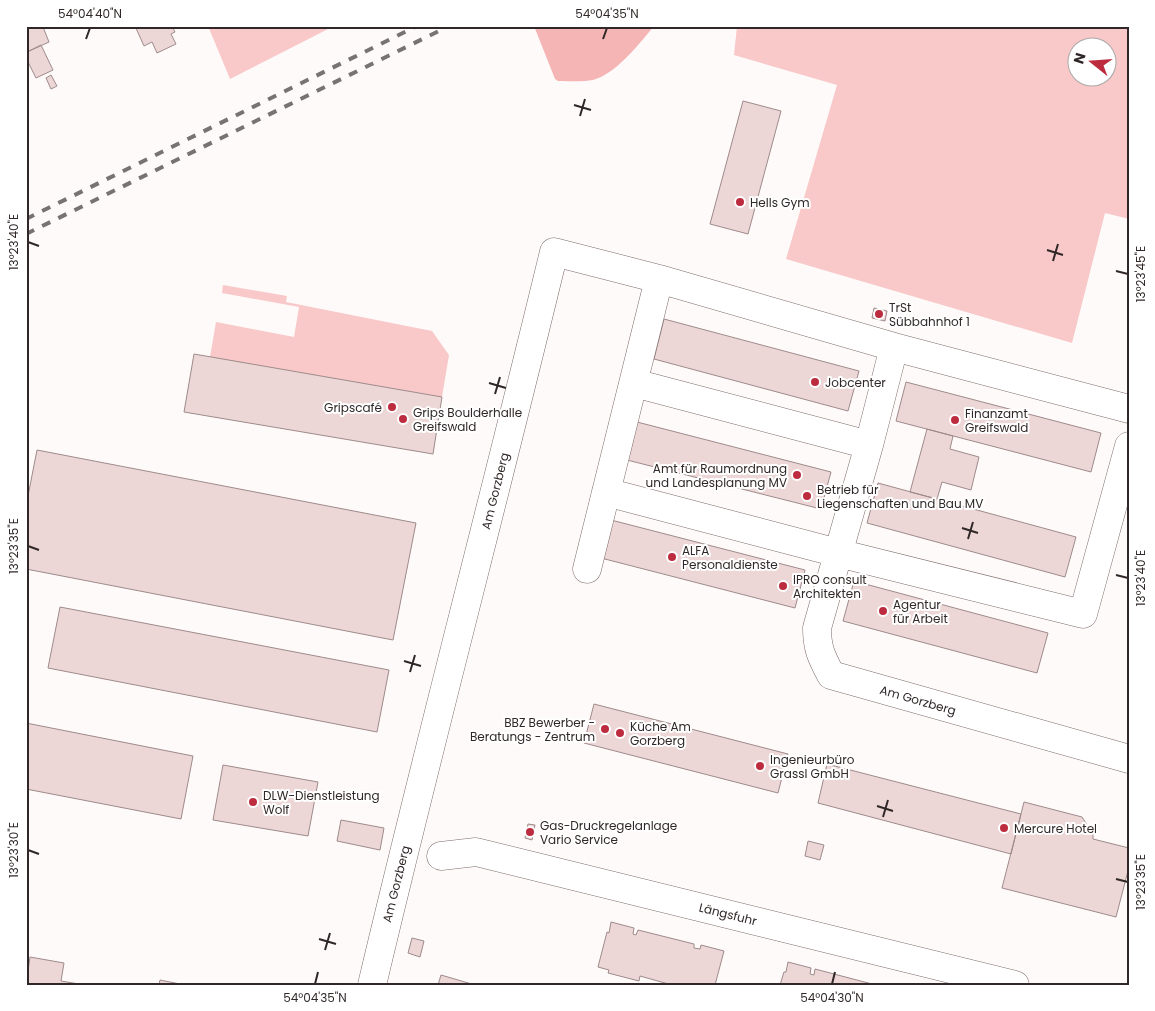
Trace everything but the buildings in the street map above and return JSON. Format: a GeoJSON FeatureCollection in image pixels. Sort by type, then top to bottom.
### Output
{"type":"FeatureCollection","features":[{"type":"Feature","properties":{"kind":"street","name":"Am Gorzberg"},"geometry":{"type":"LineString","coordinates":[[372,985],[425,766],[508,444],[554,252],[659,279],[894,347],[1129,409]]}},
{"type":"Feature","properties":{"kind":"street"},"geometry":{"type":"LineString","coordinates":[[587,569],[659,279]]}},
{"type":"Feature","properties":{"kind":"street","name":"Am Gorzberg"},"geometry":{"type":"LineString","coordinates":[[894,347],[869,444],[817,628],[817,641],[821,656],[831,675],[1129,759]]}},
{"type":"Feature","properties":{"kind":"street"},"geometry":{"type":"LineString","coordinates":[[634,383],[869,444]]}},
{"type":"Feature","properties":{"kind":"street"},"geometry":{"type":"LineString","coordinates":[[606,492],[838,553],[1083,614],[1129,446]]}},
{"type":"Feature","properties":{"kind":"street","name":"Längsfuhr"},"geometry":{"type":"LineString","coordinates":[[441,856],[476,852],[1016,985]]}},
{"type":"Feature","properties":{"kind":"shaded area"},"geometry":{"type":"Polygon","coordinates":[[[208,26],[334,26],[230,79],[208,26]]]}},
{"type":"Feature","properties":{"kind":"shaded area"},"geometry":{"type":"Polygon","coordinates":[[[534,26],[654,26],[626,58],[602,77],[585,81],[558,81],[555,79],[534,26]]]}},
{"type":"Feature","properties":{"kind":"shaded area"},"geometry":{"type":"Polygon","coordinates":[[[737,26],[1129,26],[1129,219],[1105,213],[1072,343],[786,259],[837,85],[734,55],[737,26]]]}},
{"type":"Feature","properties":{"kind":"shaded area"},"geometry":{"type":"Polygon","coordinates":[[[223,285],[287,296],[286,302],[432,331],[449,355],[442,397],[210,357],[216,322],[294,337],[299,307],[222,293],[223,285]]]}},
{"type":"Feature","properties":{"kind":"railway"},"geometry":{"type":"LineString","coordinates":[[26,219],[417,26]]}},
{"type":"Feature","properties":{"kind":"railway"},"geometry":{"type":"LineString","coordinates":[[26,234],[449,26]]}},
{"type":"Feature","properties":{"kind":"place","name":"Hells Gym"},"geometry":{"type":"Point","coordinates":[740,202]}},
{"type":"Feature","properties":{"kind":"place","name":"TrSt Sübbahnhof 1"},"geometry":{"type":"Point","coordinates":[879,314]}},
{"type":"Feature","properties":{"kind":"place","name":"Jobcenter"},"geometry":{"type":"Point","coordinates":[815,382]}},
{"type":"Feature","properties":{"kind":"place","name":"Gripscafé"},"geometry":{"type":"Point","coordinates":[392,407]}},
{"type":"Feature","properties":{"kind":"place","name":"Grips Boulderhalle Greifswald"},"geometry":{"type":"Point","coordinates":[403,419]}},
{"type":"Feature","properties":{"kind":"place","name":"Finanzamt Greifswald"},"geometry":{"type":"Point","coordinates":[955,420]}},
{"type":"Feature","properties":{"kind":"place","name":"Amt für Raumordnung und Landesplanung MV"},"geometry":{"type":"Point","coordinates":[797,475]}},
{"type":"Feature","properties":{"kind":"place","name":"Betrieb für Liegenschaften und Bau MV"},"geometry":{"type":"Point","coordinates":[807,496]}},
{"type":"Feature","properties":{"kind":"place","name":"ALFA Personaldienste"},"geometry":{"type":"Point","coordinates":[672,557]}},
{"type":"Feature","properties":{"kind":"place","name":"IPRO consult Architekten"},"geometry":{"type":"Point","coordinates":[783,586]}},
{"type":"Feature","properties":{"kind":"place","name":"Agentur für Arbeit"},"geometry":{"type":"Point","coordinates":[883,611]}},
{"type":"Feature","properties":{"kind":"place","name":"BBZ Bewerber - Beratungs - Zentrum"},"geometry":{"type":"Point","coordinates":[605,729]}},
{"type":"Feature","properties":{"kind":"place","name":"Küche Am Gorzberg"},"geometry":{"type":"Point","coordinates":[620,733]}},
{"type":"Feature","properties":{"kind":"place","name":"Ingenieurbüro Grassl GmbH"},"geometry":{"type":"Point","coordinates":[760,766]}},
{"type":"Feature","properties":{"kind":"place","name":"DLW-Dienstleistung Wolf"},"geometry":{"type":"Point","coordinates":[253,802]}},
{"type":"Feature","properties":{"kind":"place","name":"Mercure Hotel"},"geometry":{"type":"Point","coordinates":[1004,828]}},
{"type":"Feature","properties":{"kind":"place","name":"Gas-Druckregelanlage Vario Service"},"geometry":{"type":"Point","coordinates":[530,832]}}]}
